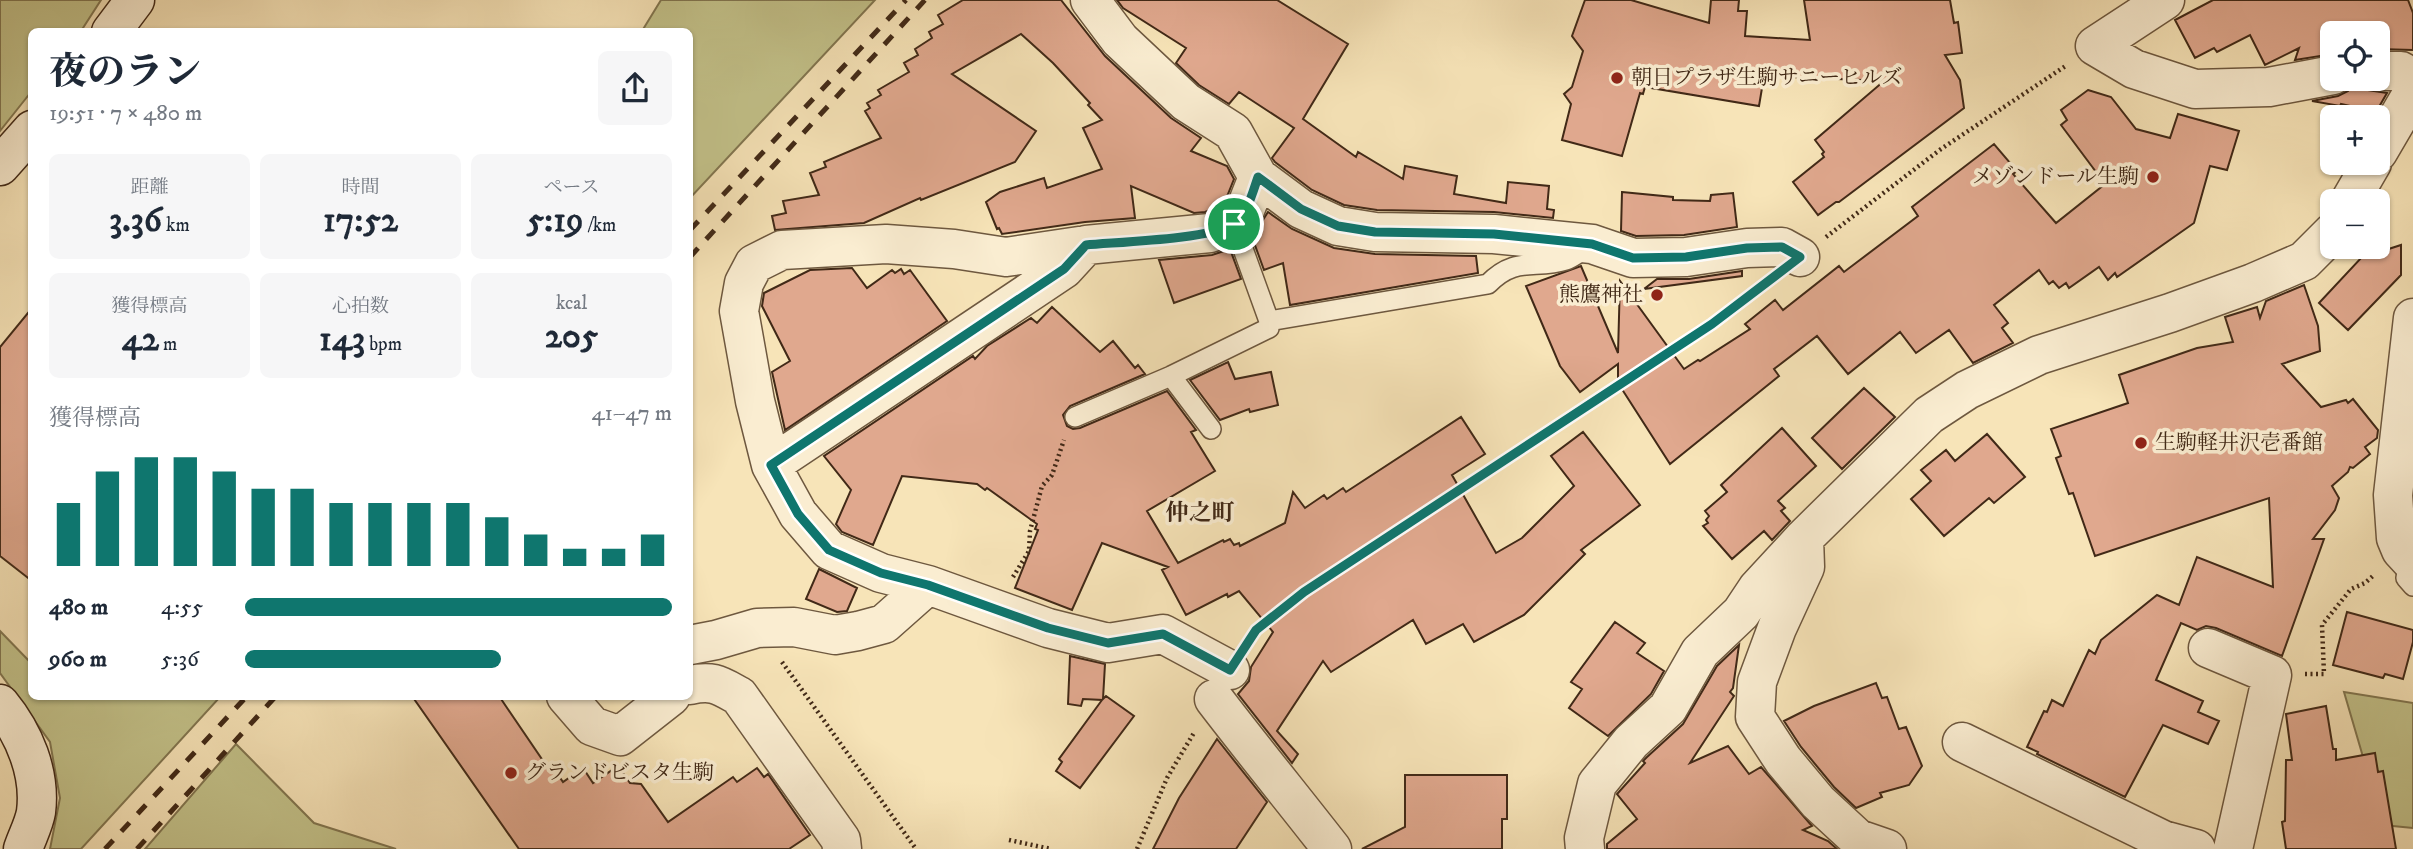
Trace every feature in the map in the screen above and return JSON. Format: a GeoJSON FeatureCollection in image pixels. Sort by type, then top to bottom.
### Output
{"type":"FeatureCollection","features":[{"type":"Feature","properties":{"kind":"street"},"geometry":{"type":"LineString","coordinates":[[114,28],[135,0]]}},
{"type":"Feature","properties":{"kind":"street"},"geometry":{"type":"LineString","coordinates":[[1090,0],[1120,40],[1186,102],[1233,132],[1258,177],[1301,209],[1338,226],[1375,232],[1494,234],[1592,244],[1633,258],[1686,257],[1747,248],[1782,247],[1800,257]]}},
{"type":"Feature","properties":{"kind":"street"},"geometry":{"type":"LineString","coordinates":[[2165,0],[2095,46],[2134,69],[2195,89],[2269,87],[2320,77]]}},
{"type":"Feature","properties":{"kind":"street"},"geometry":{"type":"LineString","coordinates":[[2390,71],[2401,71],[2413,79]]}},
{"type":"Feature","properties":{"kind":"street"},"geometry":{"type":"LineString","coordinates":[[2390,131],[2413,92]]}},
{"type":"Feature","properties":{"kind":"street"},"geometry":{"type":"LineString","coordinates":[[0,166],[28,134]]}},
{"type":"Feature","properties":{"kind":"street"},"geometry":{"type":"LineString","coordinates":[[1258,177],[1245,210],[1234,224],[1210,233],[1086,245],[1006,257],[954,249],[886,244],[782,250],[754,264],[744,284],[739,311],[755,401],[771,465],[798,514],[829,550],[881,573],[928,585],[1048,628],[1108,643],[1163,634],[1222,685],[1274,778],[1310,818],[1332,849]]}},
{"type":"Feature","properties":{"kind":"street"},"geometry":{"type":"LineString","coordinates":[[771,465],[1064,269],[1086,245]]}},
{"type":"Feature","properties":{"kind":"street"},"geometry":{"type":"LineString","coordinates":[[1585,849],[1584,838],[1597,784],[1631,742],[1668,708],[1700,652],[1741,613],[1757,589],[1804,538],[1929,415],[1967,390],[2039,355],[2170,313],[2294,265],[2304,261],[2320,245]]}},
{"type":"Feature","properties":{"kind":"street"},"geometry":{"type":"LineString","coordinates":[[2409,565],[2396,538],[2403,497],[2413,318]]}},
{"type":"Feature","properties":{"kind":"street"},"geometry":{"type":"LineString","coordinates":[[1804,538],[1805,567],[1777,628],[1757,682],[1755,717],[1783,760],[1818,802],[1858,839],[1886,849]]}},
{"type":"Feature","properties":{"kind":"street"},"geometry":{"type":"LineString","coordinates":[[693,644],[757,628],[794,627],[835,635],[858,631],[884,624],[928,585]]}},
{"type":"Feature","properties":{"kind":"street"},"geometry":{"type":"LineString","coordinates":[[2208,648],[2272,676],[2233,849]]}},
{"type":"Feature","properties":{"kind":"street"},"geometry":{"type":"LineString","coordinates":[[693,684],[715,683],[739,696],[841,839],[842,849]]}},
{"type":"Feature","properties":{"kind":"street"},"geometry":{"type":"LineString","coordinates":[[569,700],[592,726],[620,736],[666,700]]}},
{"type":"Feature","properties":{"kind":"street"},"geometry":{"type":"LineString","coordinates":[[0,704],[14,721],[35,770],[36,812],[23,849]]}},
{"type":"Feature","properties":{"kind":"street"},"geometry":{"type":"LineString","coordinates":[[1962,742],[2151,835],[2196,849]]}},
{"type":"Feature","properties":{"kind":"lane"},"geometry":{"type":"LineString","coordinates":[[1075,417],[1171,376],[1269,328],[1269,321],[1234,224]]}},
{"type":"Feature","properties":{"kind":"lane"},"geometry":{"type":"LineString","coordinates":[[1269,321],[1489,284],[1497,275],[1516,265],[1566,260],[1592,244]]}},
{"type":"Feature","properties":{"kind":"lane"},"geometry":{"type":"LineString","coordinates":[[1171,376],[1211,429]]}},
{"type":"Feature","properties":{"kind":"path"},"geometry":{"type":"LineString","coordinates":[[1138,849],[1167,778],[1256,630],[1304,592],[1712,324],[1941,149],[2095,46]]}},
{"type":"Feature","properties":{"kind":"path"},"geometry":{"type":"LineString","coordinates":[[994,607],[1029,551],[1030,531],[1042,486],[1052,475],[1064,439],[1075,417]]}},
{"type":"Feature","properties":{"kind":"path"},"geometry":{"type":"LineString","coordinates":[[2272,676],[2324,674],[2322,625],[2351,589],[2409,565]]}},
{"type":"Feature","properties":{"kind":"path"},"geometry":{"type":"LineString","coordinates":[[757,628],[916,849]]}},
{"type":"Feature","properties":{"kind":"path"},"geometry":{"type":"LineString","coordinates":[[1009,839],[1051,849]]}},
{"type":"Feature","properties":{"kind":"shaded area"},"geometry":{"type":"Polygon","coordinates":[[[0,0],[101,0],[83,28],[28,28],[28,96],[0,131],[0,0]]]}},
{"type":"Feature","properties":{"kind":"shaded area"},"geometry":{"type":"Polygon","coordinates":[[[661,0],[875,0],[693,195],[693,28],[644,28],[661,0]]]}},
{"type":"Feature","properties":{"kind":"shaded area"},"geometry":{"type":"Polygon","coordinates":[[[0,631],[28,660],[28,700],[217,700],[81,849],[50,849],[60,798],[50,742],[0,673],[0,631]]]}},
{"type":"Feature","properties":{"kind":"shaded area"},"geometry":{"type":"Polygon","coordinates":[[[2344,692],[2413,703],[2413,828],[2383,825],[2344,692]]]}},
{"type":"Feature","properties":{"kind":"shaded area"},"geometry":{"type":"Polygon","coordinates":[[[236,744],[314,823],[396,849],[145,849],[236,744]]]}},
{"type":"Feature","properties":{"kind":"building"},"geometry":{"type":"Polygon","coordinates":[[[963,0],[1061,0],[1105,56],[1171,118],[1201,138],[1191,151],[1227,166],[1234,179],[1221,206],[1194,213],[1131,186],[1135,218],[1002,234],[999,228],[997,229],[986,202],[1000,192],[1044,178],[1047,188],[1102,169],[1083,128],[1102,120],[1053,63],[1021,34],[952,74],[1036,131],[1015,162],[921,200],[920,198],[864,223],[775,230],[772,216],[786,213],[783,201],[819,195],[810,173],[826,167],[824,162],[881,138],[865,111],[870,108],[867,103],[881,95],[878,90],[909,72],[904,63],[918,55],[915,49],[932,38],[929,32],[943,24],[938,15],[963,0]]]}},
{"type":"Feature","properties":{"kind":"building"},"geometry":{"type":"Polygon","coordinates":[[[1117,0],[1277,0],[1348,44],[1303,119],[1356,157],[1358,152],[1403,179],[1405,166],[1457,176],[1454,194],[1506,203],[1508,182],[1549,186],[1547,209],[1554,210],[1553,218],[1494,212],[1377,210],[1344,205],[1312,190],[1272,158],[1294,128],[1239,92],[1229,104],[1199,85],[1176,63],[1186,48],[1123,8],[1117,0]]]}},
{"type":"Feature","properties":{"kind":"building"},"geometry":{"type":"Polygon","coordinates":[[[1585,0],[1631,0],[1709,23],[1711,0],[1739,0],[1738,11],[1747,11],[1745,36],[1810,40],[1804,0],[1950,0],[1954,23],[1958,22],[1962,53],[1945,55],[1960,80],[1964,108],[1818,215],[1793,182],[1824,157],[1824,152],[1815,140],[1884,81],[1764,76],[1759,106],[1645,87],[1643,94],[1640,93],[1622,156],[1562,140],[1571,104],[1564,94],[1572,87],[1583,51],[1572,36],[1585,0]]]}},
{"type":"Feature","properties":{"kind":"building"},"geometry":{"type":"Polygon","coordinates":[[[2213,0],[2408,0],[2413,13],[2413,50],[2390,49],[2390,21],[2320,21],[2320,56],[2295,60],[2299,48],[2265,65],[2250,35],[2217,52],[2214,48],[2195,58],[2175,20],[2213,0]]]}},
{"type":"Feature","properties":{"kind":"building"},"geometry":{"type":"Polygon","coordinates":[[[2088,90],[2111,97],[2136,129],[2170,138],[2178,114],[2239,131],[2227,170],[2210,166],[2194,223],[2117,277],[2115,273],[2108,280],[2099,267],[2069,288],[2066,283],[2059,288],[2053,281],[2049,284],[2039,270],[1994,305],[2008,323],[2002,328],[2013,343],[1973,363],[1949,330],[1916,353],[1900,332],[1848,374],[1817,336],[1774,369],[1779,376],[1670,464],[1618,383],[1618,364],[1580,392],[1560,366],[1526,286],[1581,266],[1618,353],[1620,281],[1684,369],[1750,329],[1745,324],[1775,300],[1783,310],[1839,266],[1844,272],[1918,216],[1912,207],[1994,144],[2017,171],[2013,174],[2056,223],[2105,184],[2061,125],[2067,120],[2061,110],[2088,90]]]}},
{"type":"Feature","properties":{"kind":"building"},"geometry":{"type":"Polygon","coordinates":[[[2348,91],[2387,93],[2380,105],[2334,105],[2312,101],[2338,96],[2348,91]]]}},
{"type":"Feature","properties":{"kind":"building"},"geometry":{"type":"Polygon","coordinates":[[[1622,192],[1673,197],[1673,200],[1710,201],[1711,195],[1733,193],[1737,227],[1684,235],[1636,236],[1621,231],[1622,192]]]}},
{"type":"Feature","properties":{"kind":"building"},"geometry":{"type":"Polygon","coordinates":[[[1268,212],[1292,229],[1334,248],[1375,254],[1476,256],[1478,273],[1290,305],[1283,263],[1264,270],[1252,237],[1268,212]]]}},
{"type":"Feature","properties":{"kind":"building"},"geometry":{"type":"Polygon","coordinates":[[[2401,245],[2401,275],[2348,330],[2319,303],[2360,259],[2390,259],[2390,249],[2401,245]]]}},
{"type":"Feature","properties":{"kind":"building"},"geometry":{"type":"Polygon","coordinates":[[[1230,249],[1241,279],[1174,303],[1159,260],[1212,255],[1230,249]]]}},
{"type":"Feature","properties":{"kind":"building"},"geometry":{"type":"Polygon","coordinates":[[[852,268],[867,288],[892,270],[895,273],[901,269],[904,274],[910,270],[947,321],[785,430],[772,372],[790,361],[762,306],[764,293],[810,270],[852,268]]]}},
{"type":"Feature","properties":{"kind":"building"},"geometry":{"type":"Polygon","coordinates":[[[1742,271],[1742,276],[1644,289],[1657,279],[1689,279],[1742,271]]]}},
{"type":"Feature","properties":{"kind":"building"},"geometry":{"type":"Polygon","coordinates":[[[2304,285],[2318,326],[2320,351],[2282,364],[2321,407],[2346,400],[2348,403],[2353,399],[2378,430],[2377,438],[2365,447],[2370,454],[2353,468],[2350,467],[2332,486],[2339,498],[2335,510],[2313,539],[2324,539],[2282,656],[2216,628],[2206,626],[2197,630],[2181,623],[2156,680],[2203,701],[2198,712],[2219,721],[2208,744],[2163,725],[2125,797],[2027,747],[2044,711],[2047,712],[2052,700],[2063,706],[2089,650],[2095,654],[2101,640],[2157,595],[2179,605],[2197,557],[2273,587],[2269,498],[2095,556],[2073,493],[2069,494],[2056,458],[2061,456],[2051,429],[2128,403],[2119,375],[2197,348],[2233,342],[2225,317],[2257,307],[2260,318],[2266,301],[2304,285]]]}},
{"type":"Feature","properties":{"kind":"building"},"geometry":{"type":"Polygon","coordinates":[[[1052,307],[1100,352],[1113,341],[1135,368],[1138,365],[1145,374],[1070,406],[1063,415],[1067,426],[1080,428],[1167,391],[1196,430],[1191,432],[1215,471],[1147,511],[1178,563],[1223,540],[1224,542],[1230,539],[1234,545],[1239,543],[1240,546],[1285,523],[1293,492],[1305,508],[1324,495],[1327,499],[1343,488],[1346,492],[1461,417],[1485,454],[1452,475],[1496,553],[1522,538],[1574,486],[1551,456],[1583,432],[1640,505],[1581,550],[1585,554],[1524,615],[1474,642],[1463,624],[1426,644],[1413,620],[1331,672],[1323,661],[1277,731],[1298,754],[1292,763],[1238,694],[1249,681],[1251,667],[1273,632],[1239,591],[1228,597],[1227,594],[1186,615],[1162,570],[1168,567],[1102,543],[1072,610],[1015,588],[1038,530],[1035,529],[1037,524],[987,488],[985,490],[977,484],[902,476],[873,545],[842,532],[836,524],[851,490],[824,456],[973,356],[975,359],[987,346],[1031,318],[1037,323],[1052,307]]]}},
{"type":"Feature","properties":{"kind":"building"},"geometry":{"type":"Polygon","coordinates":[[[28,313],[28,578],[0,556],[0,347],[28,313]]]}},
{"type":"Feature","properties":{"kind":"building"},"geometry":{"type":"Polygon","coordinates":[[[1228,362],[1235,379],[1271,372],[1278,405],[1250,412],[1249,409],[1220,420],[1190,380],[1228,362]]]}},
{"type":"Feature","properties":{"kind":"building"},"geometry":{"type":"Polygon","coordinates":[[[1864,388],[1895,417],[1842,469],[1812,438],[1864,388]]]}},
{"type":"Feature","properties":{"kind":"building"},"geometry":{"type":"Polygon","coordinates":[[[1782,428],[1816,466],[1778,501],[1785,508],[1781,511],[1790,521],[1772,540],[1764,531],[1732,559],[1703,526],[1708,523],[1706,520],[1709,516],[1705,511],[1727,492],[1721,485],[1782,428]]]}},
{"type":"Feature","properties":{"kind":"building"},"geometry":{"type":"Polygon","coordinates":[[[1987,434],[2025,477],[1994,503],[1989,498],[1944,536],[1911,499],[1931,481],[1921,470],[1946,450],[1955,461],[1987,434]]]}},
{"type":"Feature","properties":{"kind":"building"},"geometry":{"type":"Polygon","coordinates":[[[819,569],[857,588],[847,611],[837,612],[806,599],[819,569]]]}},
{"type":"Feature","properties":{"kind":"building"},"geometry":{"type":"Polygon","coordinates":[[[2347,612],[2413,630],[2413,642],[2403,679],[2385,674],[2383,678],[2333,665],[2347,612]]]}},
{"type":"Feature","properties":{"kind":"building"},"geometry":{"type":"Polygon","coordinates":[[[1615,622],[1645,643],[1637,653],[1664,671],[1651,694],[1608,736],[1569,708],[1582,689],[1571,682],[1615,622]]]}},
{"type":"Feature","properties":{"kind":"building"},"geometry":{"type":"Polygon","coordinates":[[[1739,645],[1733,688],[1730,692],[1734,696],[1690,763],[1728,746],[1749,774],[1761,767],[1812,826],[1803,830],[1828,841],[1837,849],[1607,849],[1607,844],[1637,819],[1617,794],[1645,763],[1643,761],[1683,724],[1717,666],[1739,645]]]}},
{"type":"Feature","properties":{"kind":"building"},"geometry":{"type":"Polygon","coordinates":[[[1070,656],[1105,664],[1103,699],[1106,696],[1134,716],[1080,788],[1056,771],[1062,762],[1059,759],[1102,700],[1083,699],[1081,706],[1068,704],[1070,656]]]}},
{"type":"Feature","properties":{"kind":"building"},"geometry":{"type":"Polygon","coordinates":[[[1876,683],[1882,698],[1887,697],[1899,729],[1906,727],[1922,766],[1909,785],[1880,793],[1882,797],[1856,808],[1834,787],[1801,747],[1784,721],[1814,706],[1876,683]]]}},
{"type":"Feature","properties":{"kind":"building","name":"グランドビスタ生駒"},"geometry":{"type":"Polygon","coordinates":[[[415,700],[502,700],[550,771],[554,769],[563,782],[583,768],[593,783],[618,766],[630,783],[641,784],[668,822],[733,777],[737,782],[757,768],[764,777],[768,774],[810,835],[789,849],[519,849],[415,700]]]}},
{"type":"Feature","properties":{"kind":"building"},"geometry":{"type":"Polygon","coordinates":[[[2326,706],[2336,760],[2375,753],[2378,772],[2383,771],[2396,849],[2286,849],[2282,822],[2285,821],[2286,760],[2292,760],[2286,714],[2326,706]]]}},
{"type":"Feature","properties":{"kind":"building"},"geometry":{"type":"Polygon","coordinates":[[[1217,739],[1267,802],[1236,849],[1153,849],[1179,798],[1217,739]]]}},
{"type":"Feature","properties":{"kind":"building"},"geometry":{"type":"Polygon","coordinates":[[[1405,775],[1507,775],[1507,819],[1502,819],[1502,849],[1362,849],[1405,827],[1405,775]]]}},
{"type":"Feature","properties":{"kind":"railway"},"geometry":{"type":"LineString","coordinates":[[693,227],[906,0]]}},
{"type":"Feature","properties":{"kind":"railway"},"geometry":{"type":"LineString","coordinates":[[693,254],[925,0]]}},
{"type":"Feature","properties":{"kind":"railway"},"geometry":{"type":"LineString","coordinates":[[105,849],[243,700]]}},
{"type":"Feature","properties":{"kind":"railway"},"geometry":{"type":"LineString","coordinates":[[137,849],[272,700]]}},
{"type":"Feature","properties":{"kind":"place","name":"朝日プラザ生駒サニーヒルズ"},"geometry":{"type":"Point","coordinates":[1617,78]}},
{"type":"Feature","properties":{"kind":"place","name":"メゾンドール生駒"},"geometry":{"type":"Point","coordinates":[2153,177]}},
{"type":"Feature","properties":{"kind":"place","name":"熊鷹神社"},"geometry":{"type":"Point","coordinates":[1657,295]}},
{"type":"Feature","properties":{"kind":"place","name":"生駒軽井沢壱番館"},"geometry":{"type":"Point","coordinates":[2141,443]}},
{"type":"Feature","properties":{"kind":"place","name":"グランドビスタ生駒"},"geometry":{"type":"Point","coordinates":[511,773]}},
{"type":"Feature","properties":{"kind":"district","name":"仲之町"},"geometry":{"type":"Point","coordinates":[1200,513]}},
{"type":"Feature","properties":{"kind":"route"},"geometry":{"type":"LineString","coordinates":[[1258,177],[1301,209],[1338,226],[1375,232],[1494,234],[1592,244],[1633,258],[1686,257],[1747,248],[1782,247],[1800,257],[1712,324],[1304,592],[1256,630],[1230,670],[1163,634],[1108,643],[1048,628],[928,585],[881,573],[829,550],[798,514],[771,465],[1064,269],[1086,245],[1210,233],[1234,224],[1245,210],[1258,177]]}}]}
